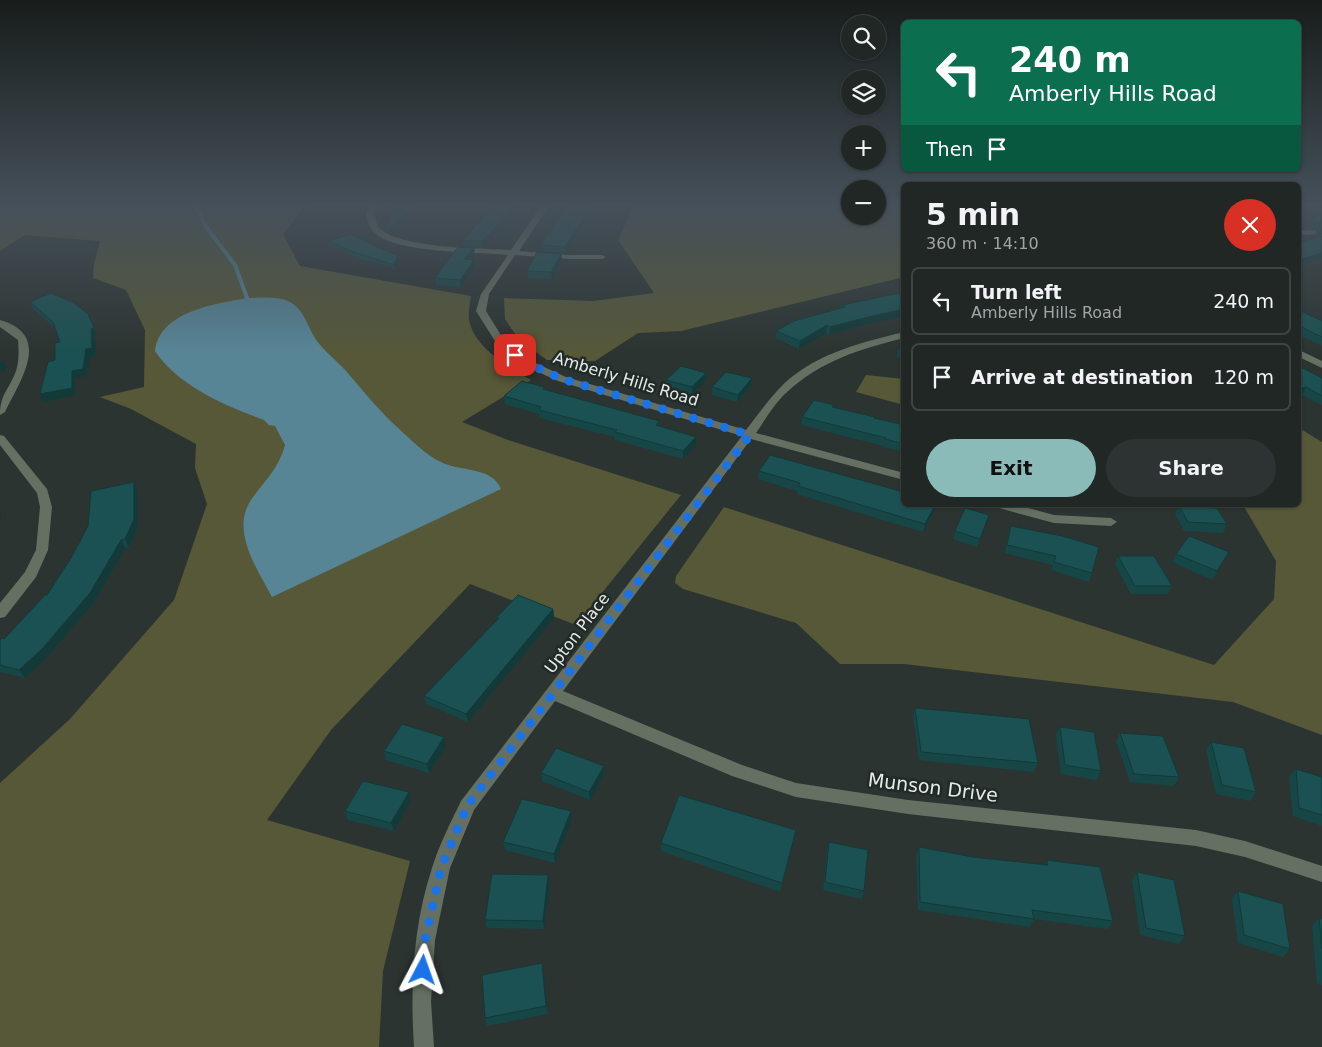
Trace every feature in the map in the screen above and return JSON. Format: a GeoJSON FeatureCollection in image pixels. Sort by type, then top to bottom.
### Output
{"type":"FeatureCollection","features":[{"type":"Feature","properties":{"kind":"street","name":"Amberly Hills Road"},"geometry":{"type":"LineString","coordinates":[[511,255],[485,294],[481,311],[503,347],[527,363],[562,379],[750,435],[901,477]]}},
{"type":"Feature","properties":{"kind":"street"},"geometry":{"type":"LineString","coordinates":[[538,255],[602,257]]}},
{"type":"Feature","properties":{"kind":"street"},"geometry":{"type":"LineString","coordinates":[[0,323],[10,328],[23,339],[25,354],[19,376],[0,412]]}},
{"type":"Feature","properties":{"kind":"street","name":"Upton Place"},"geometry":{"type":"LineString","coordinates":[[424,1047],[420,1002],[425,940],[441,868],[467,806],[781,392],[808,370],[833,356],[865,344],[901,336]]}},
{"type":"Feature","properties":{"kind":"street"},"geometry":{"type":"LineString","coordinates":[[1301,354],[1322,365]]}},
{"type":"Feature","properties":{"kind":"street"},"geometry":{"type":"LineString","coordinates":[[0,438],[44,492],[46,507],[42,550],[31,574],[0,613]]}},
{"type":"Feature","properties":{"kind":"street"},"geometry":{"type":"LineString","coordinates":[[1010,507],[1054,519],[1111,522]]}},
{"type":"Feature","properties":{"kind":"street","name":"Munson Drive"},"geometry":{"type":"LineString","coordinates":[[552,694],[738,771],[796,790],[908,807],[1196,838],[1245,849],[1322,874]]}},
{"type":"Feature","properties":{"kind":"green space"},"geometry":{"type":"Polygon","coordinates":[[[96,255],[294,255],[300,266],[471,296],[469,320],[472,330],[478,339],[485,348],[503,363],[531,380],[462,422],[508,440],[681,495],[576,625],[470,584],[331,730],[267,820],[410,861],[383,971],[379,1047],[0,1047],[0,783],[70,719],[174,600],[207,504],[195,468],[196,444],[131,409],[100,397],[144,387],[145,330],[126,290],[93,278],[96,255]]]}},
{"type":"Feature","properties":{"kind":"green space"},"geometry":{"type":"Polygon","coordinates":[[[628,255],[901,255],[901,278],[681,331],[638,333],[595,361],[547,360],[519,340],[505,319],[504,298],[593,301],[654,293],[628,255]]]}},
{"type":"Feature","properties":{"kind":"green space"},"geometry":{"type":"Polygon","coordinates":[[[866,375],[901,379],[901,404],[856,392],[866,375]]]}},
{"type":"Feature","properties":{"kind":"green space"},"geometry":{"type":"Polygon","coordinates":[[[1301,429],[1322,442],[1322,735],[1233,702],[904,664],[840,664],[796,623],[683,589],[675,583],[676,576],[724,507],[1214,665],[1274,599],[1276,561],[1244,507],[1301,507],[1301,429]]]}},
{"type":"Feature","properties":{"kind":"water"},"geometry":{"type":"Polygon","coordinates":[[[247,298],[278,298],[294,304],[302,313],[320,345],[346,371],[383,414],[412,441],[441,462],[490,476],[501,489],[272,597],[248,550],[243,524],[245,512],[251,500],[275,468],[285,445],[275,426],[269,425],[264,420],[219,401],[190,385],[176,375],[155,351],[159,337],[178,318],[205,307],[247,298]]]}},
{"type":"Feature","properties":{"kind":"building"},"geometry":{"type":"Polygon","coordinates":[[[363,255],[396,255],[398,256],[394,265],[363,255]]]}},
{"type":"Feature","properties":{"kind":"building"},"geometry":{"type":"Polygon","coordinates":[[[452,255],[468,255],[464,259],[474,260],[460,280],[435,278],[452,255]]]}},
{"type":"Feature","properties":{"kind":"building"},"geometry":{"type":"Polygon","coordinates":[[[535,255],[561,255],[551,272],[527,271],[535,255]]]}},
{"type":"Feature","properties":{"kind":"building"},"geometry":{"type":"Polygon","coordinates":[[[1301,255],[1316,255],[1301,259],[1301,255]]]}},
{"type":"Feature","properties":{"kind":"building"},"geometry":{"type":"Polygon","coordinates":[[[51,293],[74,303],[88,314],[94,328],[91,329],[92,348],[86,349],[83,369],[72,371],[72,388],[40,394],[48,362],[55,360],[55,343],[60,342],[53,322],[30,302],[51,293]]]}},
{"type":"Feature","properties":{"kind":"building"},"geometry":{"type":"Polygon","coordinates":[[[901,293],[901,310],[830,327],[827,325],[800,341],[776,331],[794,321],[845,307],[843,305],[901,293]]]}},
{"type":"Feature","properties":{"kind":"building"},"geometry":{"type":"Polygon","coordinates":[[[1301,311],[1322,321],[1322,337],[1301,327],[1301,311]]]}},
{"type":"Feature","properties":{"kind":"building"},"geometry":{"type":"Polygon","coordinates":[[[681,366],[706,373],[692,387],[666,380],[681,366]]]}},
{"type":"Feature","properties":{"kind":"building"},"geometry":{"type":"Polygon","coordinates":[[[1301,367],[1322,378],[1322,396],[1306,387],[1301,387],[1301,367]]]}},
{"type":"Feature","properties":{"kind":"building"},"geometry":{"type":"Polygon","coordinates":[[[726,372],[752,378],[738,395],[712,387],[726,372]]]}},
{"type":"Feature","properties":{"kind":"building"},"geometry":{"type":"Polygon","coordinates":[[[522,381],[544,387],[543,389],[659,421],[656,425],[696,437],[683,451],[615,432],[617,430],[539,410],[541,407],[504,396],[522,381]]]}},
{"type":"Feature","properties":{"kind":"building"},"geometry":{"type":"Polygon","coordinates":[[[814,400],[834,405],[832,407],[901,424],[901,443],[886,438],[802,417],[814,400]]]}},
{"type":"Feature","properties":{"kind":"building"},"geometry":{"type":"Polygon","coordinates":[[[770,455],[901,491],[901,507],[934,507],[925,524],[798,486],[800,483],[759,471],[770,455]]]}},
{"type":"Feature","properties":{"kind":"building"},"geometry":{"type":"Polygon","coordinates":[[[134,482],[134,519],[125,539],[121,540],[90,593],[42,649],[19,670],[0,665],[0,640],[4,639],[47,595],[71,558],[88,526],[91,491],[134,482]]]}},
{"type":"Feature","properties":{"kind":"building"},"geometry":{"type":"Polygon","coordinates":[[[1180,507],[1217,508],[1227,524],[1188,522],[1180,507]]]}},
{"type":"Feature","properties":{"kind":"building"},"geometry":{"type":"Polygon","coordinates":[[[965,508],[989,515],[980,539],[955,531],[965,508]]]}},
{"type":"Feature","properties":{"kind":"building"},"geometry":{"type":"Polygon","coordinates":[[[1011,526],[1062,536],[1099,547],[1092,573],[1054,562],[1056,556],[1007,545],[1011,526]]]}},
{"type":"Feature","properties":{"kind":"building"},"geometry":{"type":"Polygon","coordinates":[[[1189,536],[1229,552],[1217,571],[1176,554],[1189,536]]]}},
{"type":"Feature","properties":{"kind":"building"},"geometry":{"type":"Polygon","coordinates":[[[1118,556],[1154,556],[1172,586],[1135,586],[1118,556]]]}},
{"type":"Feature","properties":{"kind":"building"},"geometry":{"type":"Polygon","coordinates":[[[518,595],[553,609],[466,714],[424,696],[499,618],[497,617],[518,595]]]}},
{"type":"Feature","properties":{"kind":"building"},"geometry":{"type":"Polygon","coordinates":[[[915,708],[1029,719],[1038,763],[921,752],[915,708]]]}},
{"type":"Feature","properties":{"kind":"building"},"geometry":{"type":"Polygon","coordinates":[[[402,724],[444,737],[427,764],[384,751],[402,724]]]}},
{"type":"Feature","properties":{"kind":"building"},"geometry":{"type":"Polygon","coordinates":[[[1060,727],[1094,732],[1101,771],[1065,765],[1060,727]]]}},
{"type":"Feature","properties":{"kind":"building"},"geometry":{"type":"Polygon","coordinates":[[[1120,733],[1163,736],[1179,777],[1134,774],[1120,733]]]}},
{"type":"Feature","properties":{"kind":"building"},"geometry":{"type":"Polygon","coordinates":[[[1211,742],[1244,748],[1256,792],[1222,785],[1211,742]]]}},
{"type":"Feature","properties":{"kind":"building"},"geometry":{"type":"Polygon","coordinates":[[[556,748],[604,766],[589,792],[541,773],[556,748]]]}},
{"type":"Feature","properties":{"kind":"building"},"geometry":{"type":"Polygon","coordinates":[[[1296,769],[1322,777],[1322,815],[1299,808],[1296,769]]]}},
{"type":"Feature","properties":{"kind":"building"},"geometry":{"type":"Polygon","coordinates":[[[363,781],[409,792],[391,823],[345,811],[363,781]]]}},
{"type":"Feature","properties":{"kind":"building"},"geometry":{"type":"Polygon","coordinates":[[[679,795],[796,830],[782,883],[661,843],[679,795]]]}},
{"type":"Feature","properties":{"kind":"building"},"geometry":{"type":"Polygon","coordinates":[[[522,799],[571,811],[554,854],[503,842],[522,799]]]}},
{"type":"Feature","properties":{"kind":"building"},"geometry":{"type":"Polygon","coordinates":[[[829,842],[868,850],[864,891],[825,882],[829,842]]]}},
{"type":"Feature","properties":{"kind":"building"},"geometry":{"type":"Polygon","coordinates":[[[919,847],[973,857],[1048,865],[1047,860],[1100,867],[1113,921],[1032,910],[1034,919],[920,902],[919,847]]]}},
{"type":"Feature","properties":{"kind":"building"},"geometry":{"type":"Polygon","coordinates":[[[1137,872],[1174,880],[1185,936],[1146,928],[1137,872]]]}},
{"type":"Feature","properties":{"kind":"building"},"geometry":{"type":"Polygon","coordinates":[[[492,874],[548,875],[543,921],[485,920],[492,874]]]}},
{"type":"Feature","properties":{"kind":"building"},"geometry":{"type":"Polygon","coordinates":[[[1238,891],[1283,904],[1290,949],[1244,935],[1238,891]]]}},
{"type":"Feature","properties":{"kind":"building"},"geometry":{"type":"Polygon","coordinates":[[[1319,918],[1322,919],[1322,949],[1319,918]]]}},
{"type":"Feature","properties":{"kind":"building"},"geometry":{"type":"Polygon","coordinates":[[[542,963],[546,1006],[485,1018],[482,975],[542,963]]]}},
{"type":"Feature","properties":{"kind":"waterway"},"geometry":{"type":"LineString","coordinates":[[227,255],[235,265],[247,298]]}},
{"type":"Feature","properties":{"kind":"route"},"geometry":{"type":"LineString","coordinates":[[423,970],[425,940],[441,868],[467,806],[750,435],[562,379],[527,363],[515,355]]}}]}
